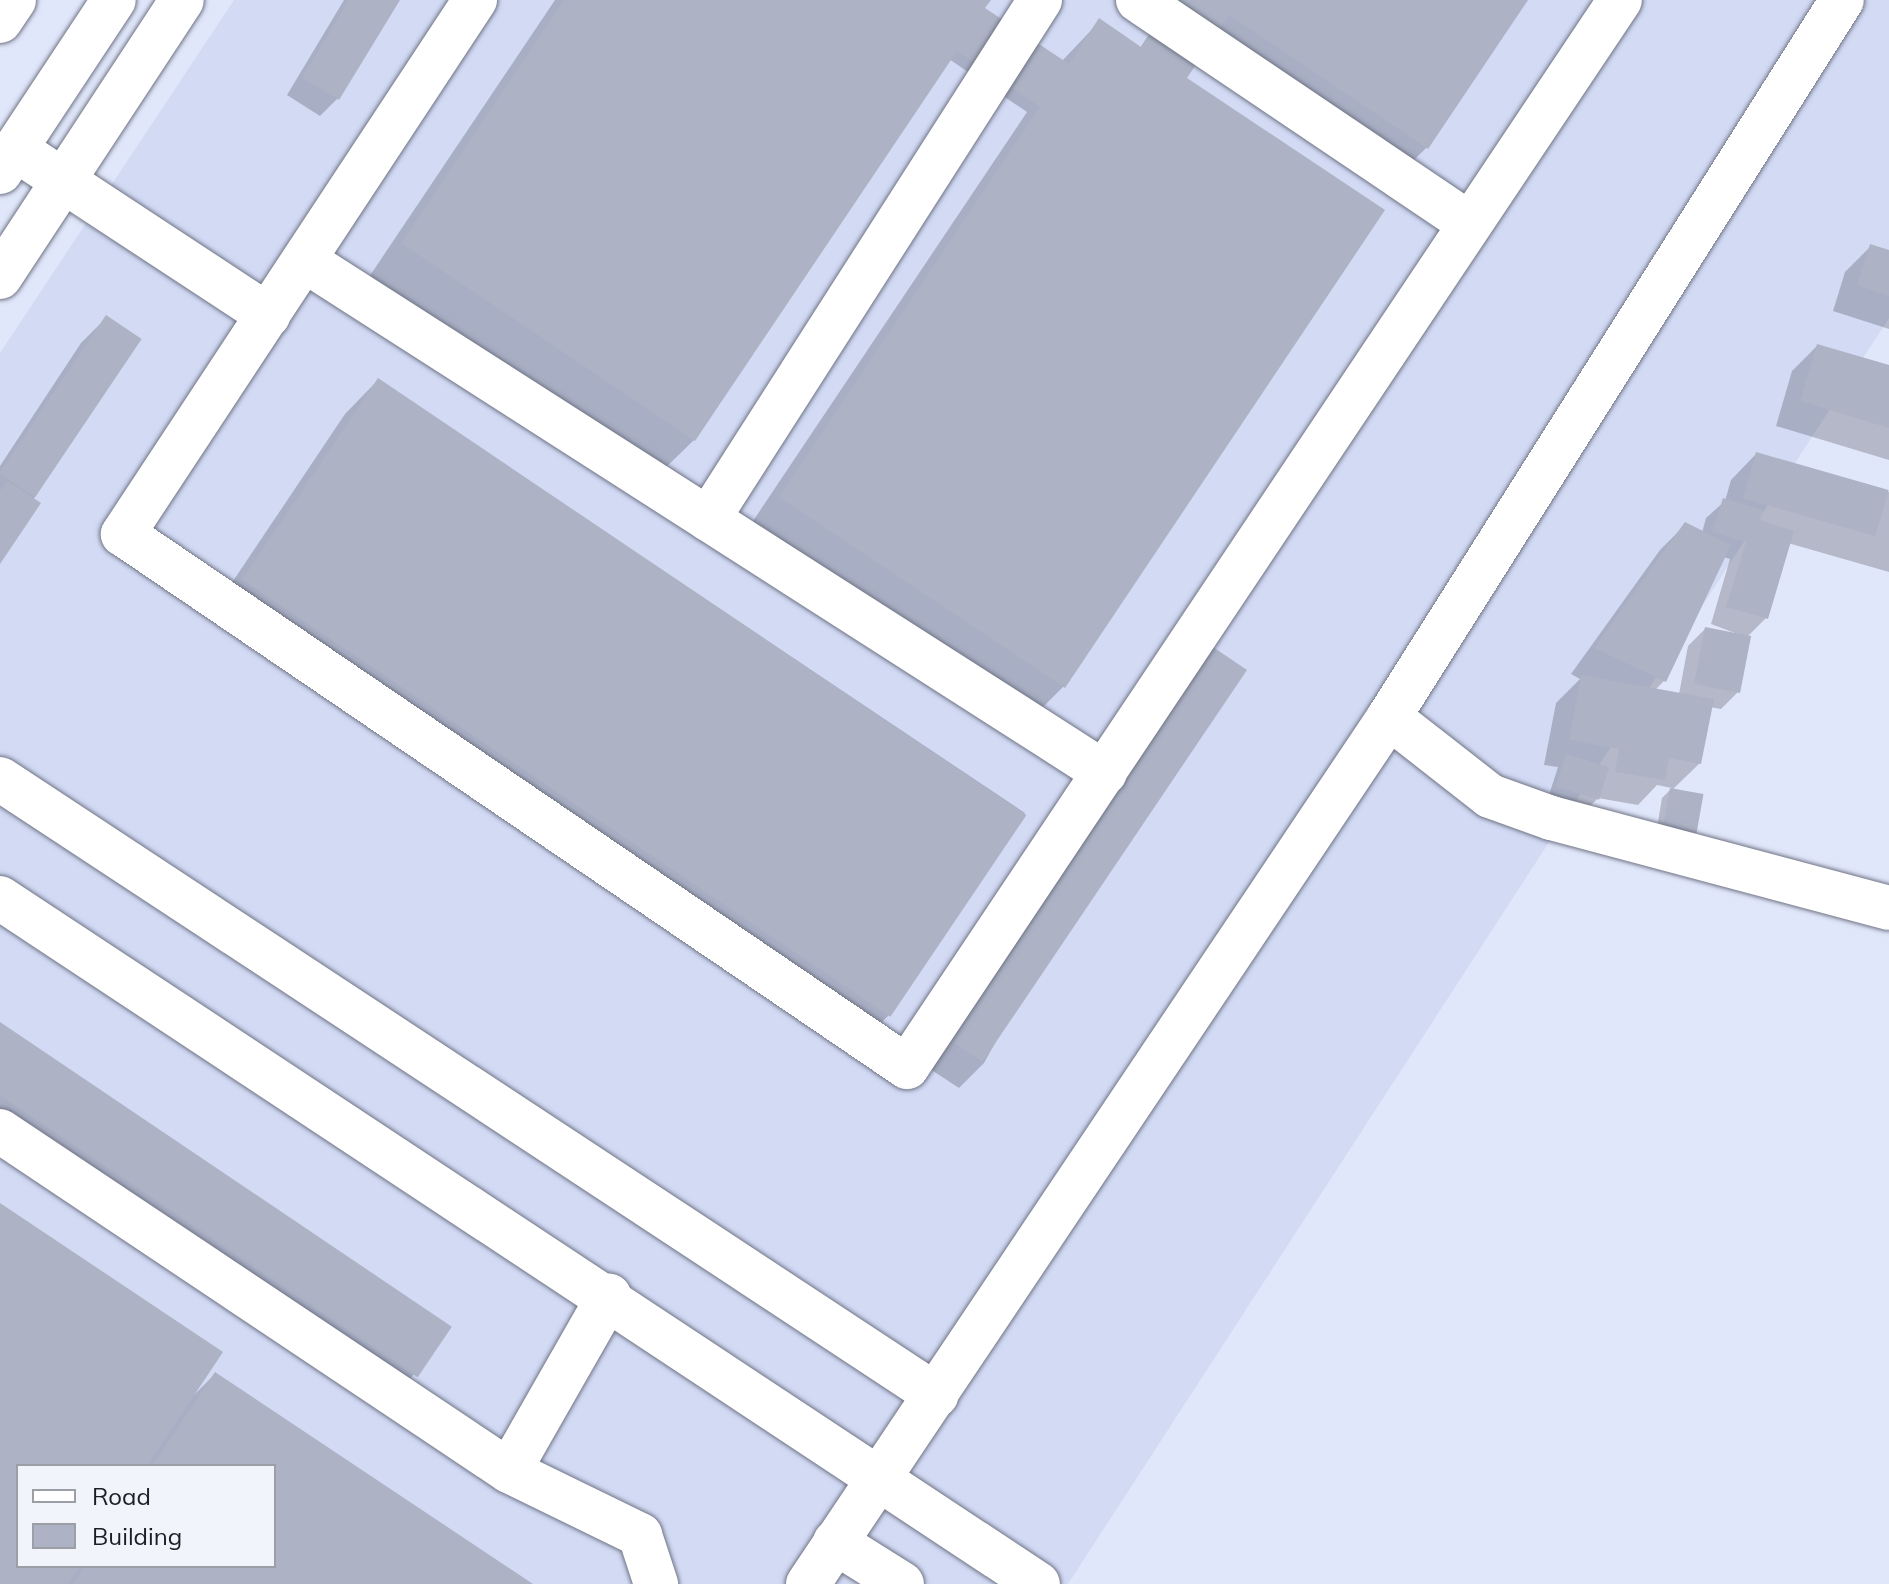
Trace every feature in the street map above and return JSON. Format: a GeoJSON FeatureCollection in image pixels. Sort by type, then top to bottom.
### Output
{"type":"FeatureCollection","features":[{"type":"Feature","properties":{"kind":"street"},"geometry":{"type":"LineString","coordinates":[[0,21],[14,0]]}},
{"type":"Feature","properties":{"kind":"street"},"geometry":{"type":"LineString","coordinates":[[114,0],[7,161],[64,181],[268,315]]}},
{"type":"Feature","properties":{"kind":"street"},"geometry":{"type":"LineString","coordinates":[[0,277],[182,0]]}},
{"type":"Feature","properties":{"kind":"street"},"geometry":{"type":"LineString","coordinates":[[475,0],[123,534],[907,1067],[1620,0]]}},
{"type":"Feature","properties":{"kind":"street"},"geometry":{"type":"LineString","coordinates":[[708,519],[1040,0]]}},
{"type":"Feature","properties":{"kind":"street"},"geometry":{"type":"LineString","coordinates":[[1138,0],[1469,223]]}},
{"type":"Feature","properties":{"kind":"street"},"geometry":{"type":"LineString","coordinates":[[808,1584],[876,1478],[936,1395],[1389,717],[1842,0]]}},
{"type":"Feature","properties":{"kind":"street"},"geometry":{"type":"LineString","coordinates":[[304,260],[1105,773]]}},
{"type":"Feature","properties":{"kind":"street"},"geometry":{"type":"LineString","coordinates":[[1389,717],[1490,796],[1551,818],[1889,908]]}},
{"type":"Feature","properties":{"kind":"street"},"geometry":{"type":"LineString","coordinates":[[0,779],[936,1395]]}},
{"type":"Feature","properties":{"kind":"street"},"geometry":{"type":"LineString","coordinates":[[0,898],[609,1296],[1038,1584]]}},
{"type":"Feature","properties":{"kind":"street"},"geometry":{"type":"LineString","coordinates":[[0,1131],[509,1471],[640,1535],[656,1584]]}},
{"type":"Feature","properties":{"kind":"street"},"geometry":{"type":"LineString","coordinates":[[509,1471],[609,1296]]}},
{"type":"Feature","properties":{"kind":"street"},"geometry":{"type":"LineString","coordinates":[[835,1542],[902,1584]]}},
{"type":"Feature","properties":{"kind":"shaded area"},"geometry":{"type":"Polygon","coordinates":[[[234,0],[1889,0],[1889,318],[1068,1584],[0,1584],[0,353],[234,0]]]}},
{"type":"Feature","properties":{"kind":"building"},"geometry":{"type":"Polygon","coordinates":[[[349,0],[400,0],[339,100],[302,78],[349,0]]]}},
{"type":"Feature","properties":{"kind":"building"},"geometry":{"type":"Polygon","coordinates":[[[564,0],[991,0],[985,8],[1069,64],[1099,18],[1141,47],[1173,0],[1528,0],[1428,149],[1229,15],[1187,78],[1385,210],[1065,688],[779,497],[1040,107],[957,51],[695,441],[401,243],[564,0]]]}},
{"type":"Feature","properties":{"kind":"building"},"geometry":{"type":"Polygon","coordinates":[[[1870,244],[1889,250],[1889,296],[1857,285],[1870,244]]]}},
{"type":"Feature","properties":{"kind":"building"},"geometry":{"type":"Polygon","coordinates":[[[106,315],[142,339],[35,497],[0,472],[106,315]]]}},
{"type":"Feature","properties":{"kind":"building"},"geometry":{"type":"Polygon","coordinates":[[[1817,344],[1889,365],[1889,428],[1800,401],[1817,344]]]}},
{"type":"Feature","properties":{"kind":"building"},"geometry":{"type":"Polygon","coordinates":[[[378,378],[1026,815],[890,1017],[242,579],[378,378]]]}},
{"type":"Feature","properties":{"kind":"building"},"geometry":{"type":"Polygon","coordinates":[[[1756,452],[1889,490],[1875,536],[1743,498],[1756,452]]]}},
{"type":"Feature","properties":{"kind":"building"},"geometry":{"type":"Polygon","coordinates":[[[7,481],[41,503],[0,564],[0,491],[7,481]]]}},
{"type":"Feature","properties":{"kind":"building"},"geometry":{"type":"Polygon","coordinates":[[[1723,498],[1763,510],[1760,520],[1794,531],[1768,619],[1726,607],[1746,542],[1712,532],[1723,498]]]}},
{"type":"Feature","properties":{"kind":"building"},"geometry":{"type":"Polygon","coordinates":[[[1685,522],[1731,545],[1666,682],[1594,648],[1685,522]]]}},
{"type":"Feature","properties":{"kind":"building"},"geometry":{"type":"Polygon","coordinates":[[[1705,627],[1751,636],[1740,693],[1694,684],[1705,627]]]}},
{"type":"Feature","properties":{"kind":"building"},"geometry":{"type":"Polygon","coordinates":[[[1213,647],[1247,670],[982,1062],[949,1039],[1213,647]]]}},
{"type":"Feature","properties":{"kind":"building"},"geometry":{"type":"Polygon","coordinates":[[[1581,675],[1714,699],[1701,764],[1669,758],[1665,780],[1615,772],[1619,749],[1569,740],[1581,675]]]}},
{"type":"Feature","properties":{"kind":"building"},"geometry":{"type":"Polygon","coordinates":[[[1566,754],[1609,767],[1599,800],[1556,787],[1566,754]]]}},
{"type":"Feature","properties":{"kind":"building"},"geometry":{"type":"Polygon","coordinates":[[[1670,788],[1703,794],[1697,833],[1663,827],[1670,788]]]}},
{"type":"Feature","properties":{"kind":"building"},"geometry":{"type":"Polygon","coordinates":[[[0,1022],[452,1327],[418,1377],[0,1096],[0,1022]]]}},
{"type":"Feature","properties":{"kind":"building"},"geometry":{"type":"Polygon","coordinates":[[[0,1203],[223,1352],[148,1464],[16,1464],[16,1568],[79,1568],[68,1584],[0,1584],[0,1203]]]}},
{"type":"Feature","properties":{"kind":"building"},"geometry":{"type":"Polygon","coordinates":[[[215,1372],[533,1584],[73,1584],[84,1568],[276,1568],[276,1464],[153,1464],[215,1372]]]}}]}
